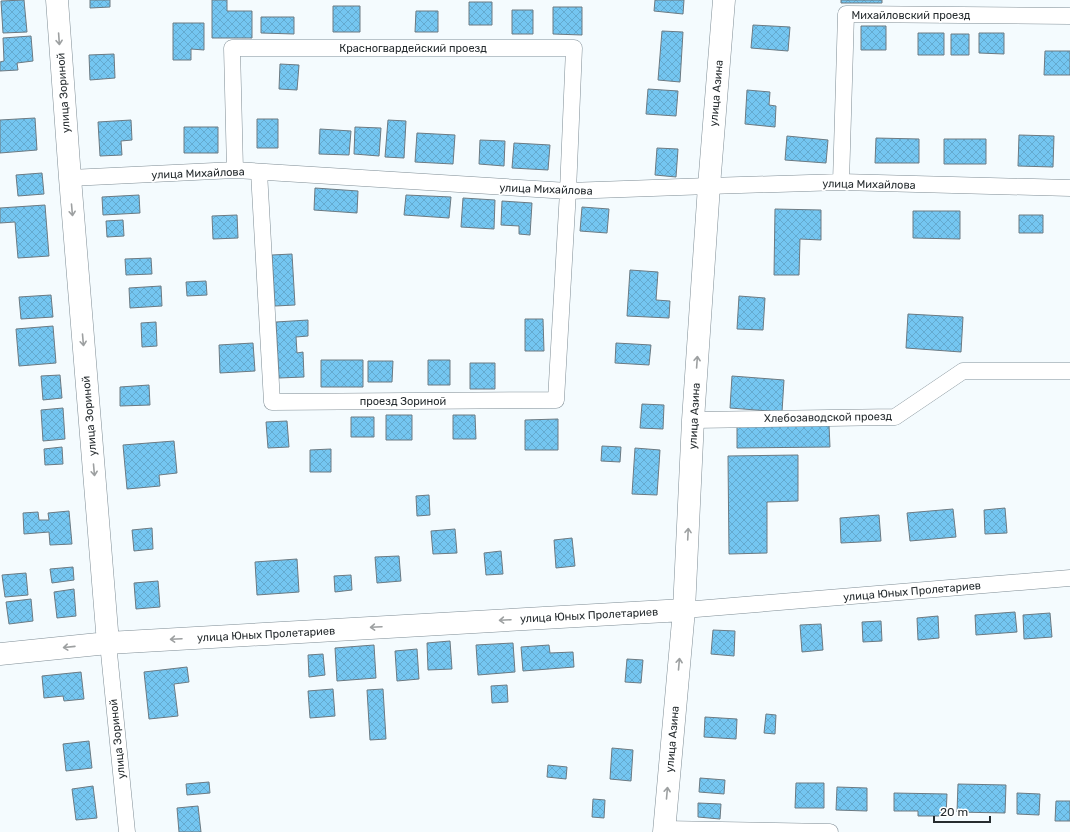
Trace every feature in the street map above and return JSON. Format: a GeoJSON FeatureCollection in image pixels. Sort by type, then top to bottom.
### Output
{"type":"FeatureCollection","features":[{"type":"Feature","properties":{"kind":"main road","name":"улица Зориной"},"geometry":{"type":"LineString","coordinates":[[57,0],[108,642]]}},
{"type":"Feature","properties":{"kind":"main road","name":"улица Азина"},"geometry":{"type":"LineString","coordinates":[[664,830],[684,610],[693,420],[709,186],[724,0]]}},
{"type":"Feature","properties":{"kind":"main road","name":"улица Юных Пролетариев"},"geometry":{"type":"LineString","coordinates":[[0,654],[108,642],[684,610]]}},
{"type":"Feature","properties":{"kind":"street","name":"Михайловский проезд"},"geometry":{"type":"LineString","coordinates":[[841,182],[846,14],[1070,16]]}},
{"type":"Feature","properties":{"kind":"street","name":"Красногвардейский проезд"},"geometry":{"type":"LineString","coordinates":[[235,170],[232,48],[574,48],[568,192]]}},
{"type":"Feature","properties":{"kind":"street","name":"улица Михайлова"},"geometry":{"type":"LineString","coordinates":[[70,178],[235,170],[568,192],[841,182],[1070,188]]}},
{"type":"Feature","properties":{"kind":"street","name":"проезд Зориной"},"geometry":{"type":"LineString","coordinates":[[259,172],[272,402],[556,400],[568,192]]}},
{"type":"Feature","properties":{"kind":"street","name":"Хлебозаводской проезд"},"geometry":{"type":"LineString","coordinates":[[693,420],[895,417],[963,371],[1070,371]]}},
{"type":"Feature","properties":{"kind":"street","name":"улица Юных Пролетариев"},"geometry":{"type":"LineString","coordinates":[[684,610],[1070,578]]}},
{"type":"Feature","properties":{"kind":"street","name":"улица Зориной"},"geometry":{"type":"LineString","coordinates":[[108,642],[127,832]]}},
{"type":"Feature","properties":{"kind":"street"},"geometry":{"type":"LineString","coordinates":[[664,830],[830,832]]}},
{"type":"Feature","properties":{"kind":"building"},"geometry":{"type":"Polygon","coordinates":[[[24,0],[27,32],[3,33],[1,1],[24,0]]]}},
{"type":"Feature","properties":{"kind":"building"},"geometry":{"type":"Polygon","coordinates":[[[90,0],[110,0],[110,7],[90,8],[90,0]]]}},
{"type":"Feature","properties":{"kind":"building"},"geometry":{"type":"Polygon","coordinates":[[[212,0],[227,0],[227,11],[252,11],[252,38],[212,38],[212,0]]]}},
{"type":"Feature","properties":{"kind":"building"},"geometry":{"type":"Polygon","coordinates":[[[655,0],[684,0],[683,14],[654,11],[655,0]]]}},
{"type":"Feature","properties":{"kind":"building"},"geometry":{"type":"Polygon","coordinates":[[[841,0],[882,0],[882,3],[841,3],[841,0]]]}},
{"type":"Feature","properties":{"kind":"building"},"geometry":{"type":"Polygon","coordinates":[[[469,2],[492,2],[492,25],[469,25],[469,2]]]}},
{"type":"Feature","properties":{"kind":"building"},"geometry":{"type":"Polygon","coordinates":[[[333,6],[360,6],[360,32],[333,32],[333,6]]]}},
{"type":"Feature","properties":{"kind":"building"},"geometry":{"type":"Polygon","coordinates":[[[553,7],[582,7],[582,35],[553,34],[553,7]]]}},
{"type":"Feature","properties":{"kind":"building"},"geometry":{"type":"Polygon","coordinates":[[[512,10],[533,10],[533,34],[512,34],[512,10]]]}},
{"type":"Feature","properties":{"kind":"building"},"geometry":{"type":"Polygon","coordinates":[[[416,11],[438,11],[438,32],[415,32],[416,11]]]}},
{"type":"Feature","properties":{"kind":"building"},"geometry":{"type":"Polygon","coordinates":[[[261,17],[294,17],[294,34],[261,33],[261,17]]]}},
{"type":"Feature","properties":{"kind":"building"},"geometry":{"type":"Polygon","coordinates":[[[173,23],[204,23],[204,50],[191,49],[191,60],[173,60],[173,23]]]}},
{"type":"Feature","properties":{"kind":"building"},"geometry":{"type":"Polygon","coordinates":[[[753,25],[790,27],[788,51],[751,48],[753,25]]]}},
{"type":"Feature","properties":{"kind":"building"},"geometry":{"type":"Polygon","coordinates":[[[861,26],[886,26],[886,50],[861,50],[861,26]]]}},
{"type":"Feature","properties":{"kind":"building"},"geometry":{"type":"Polygon","coordinates":[[[662,31],[683,32],[680,82],[658,80],[662,31]]]}},
{"type":"Feature","properties":{"kind":"building"},"geometry":{"type":"Polygon","coordinates":[[[918,33],[944,33],[944,55],[918,55],[918,33]]]}},
{"type":"Feature","properties":{"kind":"building"},"geometry":{"type":"Polygon","coordinates":[[[979,33],[1004,33],[1004,54],[979,53],[979,33]]]}},
{"type":"Feature","properties":{"kind":"building"},"geometry":{"type":"Polygon","coordinates":[[[951,34],[969,34],[969,55],[951,55],[951,34]]]}},
{"type":"Feature","properties":{"kind":"building"},"geometry":{"type":"Polygon","coordinates":[[[31,36],[33,61],[17,63],[18,70],[0,71],[0,62],[4,61],[3,38],[31,36]]]}},
{"type":"Feature","properties":{"kind":"building"},"geometry":{"type":"Polygon","coordinates":[[[1045,51],[1070,51],[1070,75],[1044,75],[1045,51]]]}},
{"type":"Feature","properties":{"kind":"building"},"geometry":{"type":"Polygon","coordinates":[[[114,54],[115,78],[90,80],[89,55],[114,54]]]}},
{"type":"Feature","properties":{"kind":"building"},"geometry":{"type":"Polygon","coordinates":[[[280,64],[299,65],[297,90],[279,89],[280,64]]]}},
{"type":"Feature","properties":{"kind":"building"},"geometry":{"type":"Polygon","coordinates":[[[648,89],[678,91],[676,116],[646,114],[648,89]]]}},
{"type":"Feature","properties":{"kind":"building"},"geometry":{"type":"Polygon","coordinates":[[[747,90],[770,92],[769,105],[776,106],[775,127],[745,124],[747,90]]]}},
{"type":"Feature","properties":{"kind":"building"},"geometry":{"type":"Polygon","coordinates":[[[35,118],[37,150],[0,153],[0,120],[35,118]]]}},
{"type":"Feature","properties":{"kind":"building"},"geometry":{"type":"Polygon","coordinates":[[[257,119],[278,119],[278,148],[257,148],[257,119]]]}},
{"type":"Feature","properties":{"kind":"building"},"geometry":{"type":"Polygon","coordinates":[[[131,120],[132,140],[121,141],[122,155],[100,156],[98,122],[131,120]]]}},
{"type":"Feature","properties":{"kind":"building"},"geometry":{"type":"Polygon","coordinates":[[[388,120],[406,121],[404,158],[385,157],[388,120]]]}},
{"type":"Feature","properties":{"kind":"building"},"geometry":{"type":"Polygon","coordinates":[[[184,127],[218,127],[218,153],[184,153],[184,127]]]}},
{"type":"Feature","properties":{"kind":"building"},"geometry":{"type":"Polygon","coordinates":[[[355,127],[381,128],[379,156],[354,154],[355,127]]]}},
{"type":"Feature","properties":{"kind":"building"},"geometry":{"type":"Polygon","coordinates":[[[320,129],[351,131],[349,155],[319,154],[320,129]]]}},
{"type":"Feature","properties":{"kind":"building"},"geometry":{"type":"Polygon","coordinates":[[[417,133],[455,135],[453,164],[415,162],[417,133]]]}},
{"type":"Feature","properties":{"kind":"building"},"geometry":{"type":"Polygon","coordinates":[[[1019,135],[1054,136],[1053,167],[1018,166],[1019,135]]]}},
{"type":"Feature","properties":{"kind":"building"},"geometry":{"type":"Polygon","coordinates":[[[787,136],[828,140],[826,163],[785,160],[787,136]]]}},
{"type":"Feature","properties":{"kind":"building"},"geometry":{"type":"Polygon","coordinates":[[[876,138],[919,139],[919,163],[875,163],[876,138]]]}},
{"type":"Feature","properties":{"kind":"building"},"geometry":{"type":"Polygon","coordinates":[[[944,139],[986,139],[986,164],[944,164],[944,139]]]}},
{"type":"Feature","properties":{"kind":"building"},"geometry":{"type":"Polygon","coordinates":[[[480,140],[505,141],[504,166],[479,164],[480,140]]]}},
{"type":"Feature","properties":{"kind":"building"},"geometry":{"type":"Polygon","coordinates":[[[514,143],[550,145],[548,170],[512,168],[514,143]]]}},
{"type":"Feature","properties":{"kind":"building"},"geometry":{"type":"Polygon","coordinates":[[[657,148],[678,149],[676,177],[655,175],[657,148]]]}},
{"type":"Feature","properties":{"kind":"building"},"geometry":{"type":"Polygon","coordinates":[[[42,173],[44,194],[18,196],[16,175],[42,173]]]}},
{"type":"Feature","properties":{"kind":"building"},"geometry":{"type":"Polygon","coordinates":[[[315,188],[358,191],[357,213],[314,210],[315,188]]]}},
{"type":"Feature","properties":{"kind":"building"},"geometry":{"type":"Polygon","coordinates":[[[139,195],[140,213],[103,215],[102,197],[139,195]]]}},
{"type":"Feature","properties":{"kind":"building"},"geometry":{"type":"Polygon","coordinates":[[[406,195],[451,197],[449,218],[404,215],[406,195]]]}},
{"type":"Feature","properties":{"kind":"building"},"geometry":{"type":"Polygon","coordinates":[[[463,198],[495,200],[494,229],[461,227],[463,198]]]}},
{"type":"Feature","properties":{"kind":"building"},"geometry":{"type":"Polygon","coordinates":[[[502,201],[532,203],[530,235],[519,234],[519,226],[501,225],[502,201]]]}},
{"type":"Feature","properties":{"kind":"building"},"geometry":{"type":"Polygon","coordinates":[[[45,205],[49,256],[18,258],[15,222],[0,223],[0,208],[45,205]]]}},
{"type":"Feature","properties":{"kind":"building"},"geometry":{"type":"Polygon","coordinates":[[[582,207],[609,209],[607,233],[580,231],[582,207]]]}},
{"type":"Feature","properties":{"kind":"building"},"geometry":{"type":"Polygon","coordinates":[[[775,209],[821,210],[821,240],[800,239],[799,275],[774,275],[775,209]]]}},
{"type":"Feature","properties":{"kind":"building"},"geometry":{"type":"Polygon","coordinates":[[[913,211],[960,211],[960,239],[913,238],[913,211]]]}},
{"type":"Feature","properties":{"kind":"building"},"geometry":{"type":"Polygon","coordinates":[[[237,215],[238,238],[213,239],[212,216],[237,215]]]}},
{"type":"Feature","properties":{"kind":"building"},"geometry":{"type":"Polygon","coordinates":[[[1019,215],[1043,215],[1043,233],[1019,233],[1019,215]]]}},
{"type":"Feature","properties":{"kind":"building"},"geometry":{"type":"Polygon","coordinates":[[[123,220],[124,236],[107,237],[106,221],[123,220]]]}},
{"type":"Feature","properties":{"kind":"building"},"geometry":{"type":"Polygon","coordinates":[[[292,254],[295,305],[275,306],[272,255],[292,254]]]}},
{"type":"Feature","properties":{"kind":"building"},"geometry":{"type":"Polygon","coordinates":[[[151,258],[152,274],[126,275],[125,259],[151,258]]]}},
{"type":"Feature","properties":{"kind":"building"},"geometry":{"type":"Polygon","coordinates":[[[630,270],[658,272],[656,300],[670,301],[669,318],[627,316],[630,270]]]}},
{"type":"Feature","properties":{"kind":"building"},"geometry":{"type":"Polygon","coordinates":[[[206,281],[207,295],[187,296],[186,282],[206,281]]]}},
{"type":"Feature","properties":{"kind":"building"},"geometry":{"type":"Polygon","coordinates":[[[161,286],[162,306],[130,308],[129,288],[161,286]]]}},
{"type":"Feature","properties":{"kind":"building"},"geometry":{"type":"Polygon","coordinates":[[[51,295],[53,317],[21,319],[19,297],[51,295]]]}},
{"type":"Feature","properties":{"kind":"building"},"geometry":{"type":"Polygon","coordinates":[[[739,296],[765,298],[763,330],[737,329],[739,296]]]}},
{"type":"Feature","properties":{"kind":"building"},"geometry":{"type":"Polygon","coordinates":[[[908,314],[963,317],[961,352],[906,348],[908,314]]]}},
{"type":"Feature","properties":{"kind":"building"},"geometry":{"type":"Polygon","coordinates":[[[525,319],[543,319],[544,351],[525,351],[525,319]]]}},
{"type":"Feature","properties":{"kind":"building"},"geometry":{"type":"Polygon","coordinates":[[[308,320],[308,336],[296,337],[297,353],[303,352],[304,377],[279,378],[276,322],[308,320]]]}},
{"type":"Feature","properties":{"kind":"building"},"geometry":{"type":"Polygon","coordinates":[[[156,322],[157,346],[142,347],[141,323],[156,322]]]}},
{"type":"Feature","properties":{"kind":"building"},"geometry":{"type":"Polygon","coordinates":[[[53,326],[56,363],[19,366],[16,329],[53,326]]]}},
{"type":"Feature","properties":{"kind":"building"},"geometry":{"type":"Polygon","coordinates":[[[253,343],[255,371],[220,373],[219,345],[253,343]]]}},
{"type":"Feature","properties":{"kind":"building"},"geometry":{"type":"Polygon","coordinates":[[[616,343],[651,345],[649,365],[615,363],[616,343]]]}},
{"type":"Feature","properties":{"kind":"building"},"geometry":{"type":"Polygon","coordinates":[[[321,360],[363,360],[363,387],[321,387],[321,360]]]}},
{"type":"Feature","properties":{"kind":"building"},"geometry":{"type":"Polygon","coordinates":[[[428,360],[450,360],[450,385],[428,385],[428,360]]]}},
{"type":"Feature","properties":{"kind":"building"},"geometry":{"type":"Polygon","coordinates":[[[368,361],[393,361],[392,382],[368,382],[368,361]]]}},
{"type":"Feature","properties":{"kind":"building"},"geometry":{"type":"Polygon","coordinates":[[[470,363],[495,363],[495,389],[470,389],[470,363]]]}},
{"type":"Feature","properties":{"kind":"building"},"geometry":{"type":"Polygon","coordinates":[[[60,375],[62,398],[43,400],[41,376],[60,375]]]}},
{"type":"Feature","properties":{"kind":"building"},"geometry":{"type":"Polygon","coordinates":[[[732,376],[784,380],[782,412],[730,408],[732,376]]]}},
{"type":"Feature","properties":{"kind":"building"},"geometry":{"type":"Polygon","coordinates":[[[149,385],[150,405],[120,406],[120,387],[149,385]]]}},
{"type":"Feature","properties":{"kind":"building"},"geometry":{"type":"Polygon","coordinates":[[[642,404],[664,405],[663,429],[640,428],[642,404]]]}},
{"type":"Feature","properties":{"kind":"building"},"geometry":{"type":"Polygon","coordinates":[[[63,408],[65,439],[43,441],[41,410],[63,408]]]}},
{"type":"Feature","properties":{"kind":"building"},"geometry":{"type":"Polygon","coordinates":[[[386,415],[412,415],[412,440],[386,440],[386,415]]]}},
{"type":"Feature","properties":{"kind":"building"},"geometry":{"type":"Polygon","coordinates":[[[453,415],[475,415],[476,439],[453,439],[453,415]]]}},
{"type":"Feature","properties":{"kind":"building"},"geometry":{"type":"Polygon","coordinates":[[[351,417],[374,417],[374,437],[351,437],[351,417]]]}},
{"type":"Feature","properties":{"kind":"building"},"geometry":{"type":"Polygon","coordinates":[[[558,419],[558,450],[525,450],[525,420],[558,419]]]}},
{"type":"Feature","properties":{"kind":"building"},"geometry":{"type":"Polygon","coordinates":[[[287,421],[289,447],[268,448],[266,422],[287,421]]]}},
{"type":"Feature","properties":{"kind":"building"},"geometry":{"type":"Polygon","coordinates":[[[829,425],[830,447],[737,448],[737,426],[829,425]]]}},
{"type":"Feature","properties":{"kind":"building"},"geometry":{"type":"Polygon","coordinates":[[[174,441],[177,473],[159,475],[160,486],[127,489],[123,445],[174,441]]]}},
{"type":"Feature","properties":{"kind":"building"},"geometry":{"type":"Polygon","coordinates":[[[602,446],[621,447],[620,462],[601,461],[602,446]]]}},
{"type":"Feature","properties":{"kind":"building"},"geometry":{"type":"Polygon","coordinates":[[[62,447],[63,464],[45,465],[44,449],[62,447]]]}},
{"type":"Feature","properties":{"kind":"building"},"geometry":{"type":"Polygon","coordinates":[[[635,448],[660,450],[657,495],[632,494],[635,448]]]}},
{"type":"Feature","properties":{"kind":"building"},"geometry":{"type":"Polygon","coordinates":[[[331,449],[331,472],[310,472],[310,450],[331,449]]]}},
{"type":"Feature","properties":{"kind":"building"},"geometry":{"type":"Polygon","coordinates":[[[798,455],[798,501],[767,502],[767,553],[729,554],[728,456],[798,455]]]}},
{"type":"Feature","properties":{"kind":"building"},"geometry":{"type":"Polygon","coordinates":[[[429,495],[430,515],[417,516],[416,496],[429,495]]]}},
{"type":"Feature","properties":{"kind":"building"},"geometry":{"type":"Polygon","coordinates":[[[1005,508],[1007,533],[985,534],[984,510],[1005,508]]]}},
{"type":"Feature","properties":{"kind":"building"},"geometry":{"type":"Polygon","coordinates":[[[953,509],[956,537],[910,541],[907,513],[953,509]]]}},
{"type":"Feature","properties":{"kind":"building"},"geometry":{"type":"Polygon","coordinates":[[[69,511],[72,544],[50,545],[49,532],[24,534],[23,513],[38,512],[39,520],[49,520],[48,513],[69,511]]]}},
{"type":"Feature","properties":{"kind":"building"},"geometry":{"type":"Polygon","coordinates":[[[879,515],[881,541],[841,543],[840,518],[879,515]]]}},
{"type":"Feature","properties":{"kind":"building"},"geometry":{"type":"Polygon","coordinates":[[[152,528],[153,549],[134,551],[132,530],[152,528]]]}},
{"type":"Feature","properties":{"kind":"building"},"geometry":{"type":"Polygon","coordinates":[[[455,529],[457,553],[433,554],[431,531],[455,529]]]}},
{"type":"Feature","properties":{"kind":"building"},"geometry":{"type":"Polygon","coordinates":[[[572,538],[575,566],[556,568],[554,540],[572,538]]]}},
{"type":"Feature","properties":{"kind":"building"},"geometry":{"type":"Polygon","coordinates":[[[501,551],[503,574],[486,575],[484,553],[501,551]]]}},
{"type":"Feature","properties":{"kind":"building"},"geometry":{"type":"Polygon","coordinates":[[[399,556],[401,581],[377,583],[375,557],[399,556]]]}},
{"type":"Feature","properties":{"kind":"building"},"geometry":{"type":"Polygon","coordinates":[[[297,559],[299,592],[257,595],[255,562],[297,559]]]}},
{"type":"Feature","properties":{"kind":"building"},"geometry":{"type":"Polygon","coordinates":[[[73,567],[74,580],[52,583],[50,569],[73,567]]]}},
{"type":"Feature","properties":{"kind":"building"},"geometry":{"type":"Polygon","coordinates":[[[26,573],[28,595],[5,597],[2,575],[26,573]]]}},
{"type":"Feature","properties":{"kind":"building"},"geometry":{"type":"Polygon","coordinates":[[[351,575],[352,590],[335,592],[334,576],[351,575]]]}},
{"type":"Feature","properties":{"kind":"building"},"geometry":{"type":"Polygon","coordinates":[[[158,581],[160,607],[136,609],[134,583],[158,581]]]}},
{"type":"Feature","properties":{"kind":"building"},"geometry":{"type":"Polygon","coordinates":[[[74,589],[76,616],[57,618],[54,592],[74,589]]]}},
{"type":"Feature","properties":{"kind":"building"},"geometry":{"type":"Polygon","coordinates":[[[31,599],[33,621],[9,624],[6,602],[31,599]]]}},
{"type":"Feature","properties":{"kind":"building"},"geometry":{"type":"Polygon","coordinates":[[[1015,612],[1017,632],[976,635],[975,615],[1015,612]]]}},
{"type":"Feature","properties":{"kind":"building"},"geometry":{"type":"Polygon","coordinates":[[[1050,613],[1052,637],[1024,639],[1023,615],[1050,613]]]}},
{"type":"Feature","properties":{"kind":"building"},"geometry":{"type":"Polygon","coordinates":[[[938,616],[939,638],[918,640],[917,618],[938,616]]]}},
{"type":"Feature","properties":{"kind":"building"},"geometry":{"type":"Polygon","coordinates":[[[881,621],[882,641],[863,642],[862,622],[881,621]]]}},
{"type":"Feature","properties":{"kind":"building"},"geometry":{"type":"Polygon","coordinates":[[[821,624],[823,650],[802,652],[800,625],[821,624]]]}},
{"type":"Feature","properties":{"kind":"building"},"geometry":{"type":"Polygon","coordinates":[[[713,630],[735,631],[734,656],[711,654],[713,630]]]}},
{"type":"Feature","properties":{"kind":"building"},"geometry":{"type":"Polygon","coordinates":[[[450,641],[452,669],[428,670],[427,643],[450,641]]]}},
{"type":"Feature","properties":{"kind":"building"},"geometry":{"type":"Polygon","coordinates":[[[513,643],[515,672],[478,675],[476,645],[513,643]]]}},
{"type":"Feature","properties":{"kind":"building"},"geometry":{"type":"Polygon","coordinates":[[[374,645],[376,678],[337,681],[335,648],[374,645]]]}},
{"type":"Feature","properties":{"kind":"building"},"geometry":{"type":"Polygon","coordinates":[[[549,645],[550,653],[573,652],[574,667],[523,671],[521,647],[549,645]]]}},
{"type":"Feature","properties":{"kind":"building"},"geometry":{"type":"Polygon","coordinates":[[[417,649],[419,679],[397,681],[395,651],[417,649]]]}},
{"type":"Feature","properties":{"kind":"building"},"geometry":{"type":"Polygon","coordinates":[[[323,654],[325,675],[309,677],[308,655],[323,654]]]}},
{"type":"Feature","properties":{"kind":"building"},"geometry":{"type":"Polygon","coordinates":[[[627,659],[643,660],[641,683],[625,682],[627,659]]]}},
{"type":"Feature","properties":{"kind":"building"},"geometry":{"type":"Polygon","coordinates":[[[187,667],[189,682],[174,684],[178,716],[149,719],[144,672],[187,667]]]}},
{"type":"Feature","properties":{"kind":"building"},"geometry":{"type":"Polygon","coordinates":[[[81,672],[84,699],[64,701],[63,696],[44,698],[42,676],[81,672]]]}},
{"type":"Feature","properties":{"kind":"building"},"geometry":{"type":"Polygon","coordinates":[[[507,685],[508,702],[492,703],[491,686],[507,685]]]}},
{"type":"Feature","properties":{"kind":"building"},"geometry":{"type":"Polygon","coordinates":[[[333,689],[335,716],[310,718],[308,691],[333,689]]]}},
{"type":"Feature","properties":{"kind":"building"},"geometry":{"type":"Polygon","coordinates":[[[383,689],[386,739],[370,740],[367,690],[383,689]]]}},
{"type":"Feature","properties":{"kind":"building"},"geometry":{"type":"Polygon","coordinates":[[[766,714],[776,715],[775,734],[764,733],[766,714]]]}},
{"type":"Feature","properties":{"kind":"building"},"geometry":{"type":"Polygon","coordinates":[[[705,717],[737,719],[736,739],[704,737],[705,717]]]}},
{"type":"Feature","properties":{"kind":"building"},"geometry":{"type":"Polygon","coordinates":[[[89,741],[92,768],[66,771],[63,744],[89,741]]]}},
{"type":"Feature","properties":{"kind":"building"},"geometry":{"type":"Polygon","coordinates":[[[612,748],[633,750],[631,781],[610,779],[612,748]]]}},
{"type":"Feature","properties":{"kind":"building"},"geometry":{"type":"Polygon","coordinates":[[[548,765],[567,767],[566,779],[547,777],[548,765]]]}},
{"type":"Feature","properties":{"kind":"building"},"geometry":{"type":"Polygon","coordinates":[[[700,778],[725,780],[724,794],[699,792],[700,778]]]}},
{"type":"Feature","properties":{"kind":"building"},"geometry":{"type":"Polygon","coordinates":[[[209,782],[210,793],[187,795],[186,784],[209,782]]]}},
{"type":"Feature","properties":{"kind":"building"},"geometry":{"type":"Polygon","coordinates":[[[796,783],[824,783],[824,808],[795,808],[796,783]]]}},
{"type":"Feature","properties":{"kind":"building"},"geometry":{"type":"Polygon","coordinates":[[[958,784],[1006,785],[1005,813],[957,812],[958,784]]]}},
{"type":"Feature","properties":{"kind":"building"},"geometry":{"type":"Polygon","coordinates":[[[93,786],[97,818],[76,820],[72,789],[93,786]]]}},
{"type":"Feature","properties":{"kind":"building"},"geometry":{"type":"Polygon","coordinates":[[[837,787],[867,788],[867,811],[836,810],[837,787]]]}},
{"type":"Feature","properties":{"kind":"building"},"geometry":{"type":"Polygon","coordinates":[[[894,793],[947,794],[946,816],[918,816],[918,811],[894,811],[894,793]]]}},
{"type":"Feature","properties":{"kind":"building"},"geometry":{"type":"Polygon","coordinates":[[[1017,793],[1040,794],[1039,815],[1017,814],[1017,793]]]}},
{"type":"Feature","properties":{"kind":"building"},"geometry":{"type":"Polygon","coordinates":[[[593,799],[605,800],[604,818],[592,817],[593,799]]]}},
{"type":"Feature","properties":{"kind":"building"},"geometry":{"type":"Polygon","coordinates":[[[1056,801],[1070,801],[1070,821],[1055,821],[1056,801]]]}},
{"type":"Feature","properties":{"kind":"building"},"geometry":{"type":"Polygon","coordinates":[[[698,803],[721,804],[720,819],[698,817],[698,803]]]}},
{"type":"Feature","properties":{"kind":"building"},"geometry":{"type":"Polygon","coordinates":[[[198,806],[201,832],[179,832],[177,808],[198,806]]]}}]}
